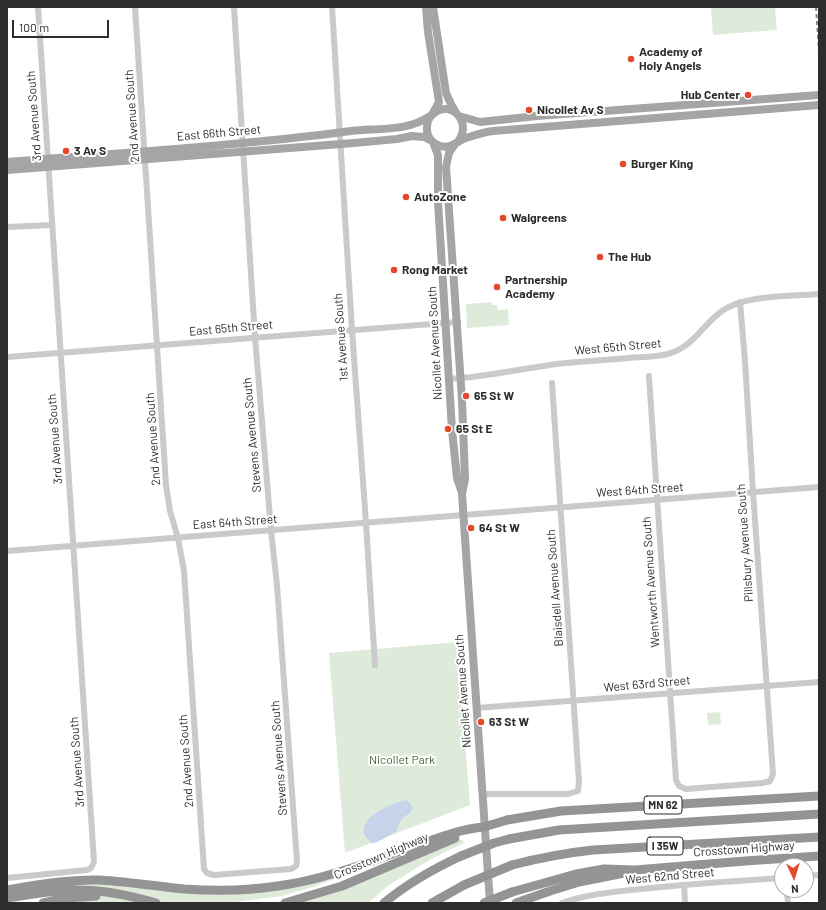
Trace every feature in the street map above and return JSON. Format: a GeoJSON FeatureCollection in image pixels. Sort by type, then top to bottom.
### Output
{"type":"FeatureCollection","features":[{"type":"Feature","properties":{"kind":"highway","name":"Crosstown Highway"},"geometry":{"type":"LineString","coordinates":[[285,903],[342,886],[462,833],[507,820],[561,811],[819,796]]}},
{"type":"Feature","properties":{"kind":"highway","name":"I 35W"},"geometry":{"type":"LineString","coordinates":[[384,903],[431,870],[461,856],[494,843],[509,839],[559,830],[819,814]]}},
{"type":"Feature","properties":{"kind":"highway"},"geometry":{"type":"LineString","coordinates":[[7,890],[50,883],[99,880],[201,890],[225,890],[277,886],[316,879],[348,870],[462,833]]}},
{"type":"Feature","properties":{"kind":"highway","name":"I 35W"},"geometry":{"type":"LineString","coordinates":[[432,903],[464,885],[512,865],[565,853],[593,850],[819,837]]}},
{"type":"Feature","properties":{"kind":"highway","name":"Crosstown Highway"},"geometry":{"type":"LineString","coordinates":[[484,903],[512,892],[576,874],[604,869],[635,870],[745,860],[819,856]]}},
{"type":"Feature","properties":{"kind":"highway"},"geometry":{"type":"LineString","coordinates":[[516,903],[550,890],[635,870]]}},
{"type":"Feature","properties":{"kind":"highway"},"geometry":{"type":"LineString","coordinates":[[7,898],[70,890],[107,892],[156,903]]}},
{"type":"Feature","properties":{"kind":"highway"},"geometry":{"type":"LineString","coordinates":[[43,903],[67,898],[88,896],[127,897]]}},
{"type":"Feature","properties":{"kind":"main road"},"geometry":{"type":"LineString","coordinates":[[426,7],[428,32],[439,102],[426,127],[432,141],[440,146],[445,146],[487,132],[819,105]]}},
{"type":"Feature","properties":{"kind":"main road"},"geometry":{"type":"LineString","coordinates":[[433,7],[446,93],[464,128],[457,142]]}},
{"type":"Feature","properties":{"kind":"main road"},"geometry":{"type":"LineString","coordinates":[[432,115],[438,111],[448,110],[480,122],[537,116],[819,95]]}},
{"type":"Feature","properties":{"kind":"main road"},"geometry":{"type":"LineString","coordinates":[[575,125],[577,120],[580,118],[634,113],[651,108]]}},
{"type":"Feature","properties":{"kind":"main road","name":"East 66th Street"},"geometry":{"type":"LineString","coordinates":[[243,148],[340,133],[412,126],[422,122],[432,115]]}},
{"type":"Feature","properties":{"kind":"main road","name":"East 66th Street"},"geometry":{"type":"LineString","coordinates":[[7,170],[48,163],[243,148],[340,144],[397,139],[412,136],[424,137],[432,141]]}},
{"type":"Feature","properties":{"kind":"main road","name":"Nicollet Avenue South"},"geometry":{"type":"LineString","coordinates":[[432,141],[438,154],[438,202],[449,380],[456,478],[462,494],[464,515],[490,903]]}},
{"type":"Feature","properties":{"kind":"main road","name":"Nicollet Avenue South"},"geometry":{"type":"LineString","coordinates":[[457,142],[449,153],[446,166],[461,379],[465,479],[462,494]]}},
{"type":"Feature","properties":{"kind":"main road","name":"East 66th Street"},"geometry":{"type":"LineString","coordinates":[[7,162],[48,163]]}},
{"type":"Feature","properties":{"kind":"main road"},"geometry":{"type":"LineString","coordinates":[[441,239],[452,239]]}},
{"type":"Feature","properties":{"kind":"street","name":"3rd Avenue South"},"geometry":{"type":"LineString","coordinates":[[7,878],[91,868],[94,862],[38,7]]}},
{"type":"Feature","properties":{"kind":"street","name":"2nd Avenue South"},"geometry":{"type":"LineString","coordinates":[[136,7],[166,485],[170,511],[178,538],[184,571],[204,869]]}},
{"type":"Feature","properties":{"kind":"street","name":"Stevens Avenue South"},"geometry":{"type":"LineString","coordinates":[[204,869],[207,873],[214,875],[290,869],[296,866],[297,861],[277,585],[255,337],[234,7]]}},
{"type":"Feature","properties":{"kind":"street","name":"1st Avenue South"},"geometry":{"type":"LineString","coordinates":[[332,7],[375,665]]}},
{"type":"Feature","properties":{"kind":"street"},"geometry":{"type":"LineString","coordinates":[[7,227],[52,225]]}},
{"type":"Feature","properties":{"kind":"street","name":"West 65th Street"},"geometry":{"type":"LineString","coordinates":[[449,380],[554,365],[669,354],[688,344],[721,311],[740,302],[753,299],[819,294]]}},
{"type":"Feature","properties":{"kind":"street","name":"Pillsbury Avenue South"},"geometry":{"type":"LineString","coordinates":[[679,786],[686,788],[762,783],[770,781],[773,774],[740,302]]}},
{"type":"Feature","properties":{"kind":"street","name":"East 65th Street"},"geometry":{"type":"LineString","coordinates":[[7,357],[458,322]]}},
{"type":"Feature","properties":{"kind":"street","name":"Wentworth Avenue South"},"geometry":{"type":"LineString","coordinates":[[649,376],[656,499],[676,780],[679,786]]}},
{"type":"Feature","properties":{"kind":"street","name":"Blaisdell Avenue South"},"geometry":{"type":"LineString","coordinates":[[482,794],[568,794],[578,791],[579,782],[574,701],[552,383]]}},
{"type":"Feature","properties":{"kind":"street","name":"West 64th Street"},"geometry":{"type":"LineString","coordinates":[[464,515],[819,487]]}},
{"type":"Feature","properties":{"kind":"street","name":"East 64th Street"},"geometry":{"type":"LineString","coordinates":[[7,551],[464,515]]}},
{"type":"Feature","properties":{"kind":"street","name":"West 63rd Street"},"geometry":{"type":"LineString","coordinates":[[476,708],[819,682]]}},
{"type":"Feature","properties":{"kind":"street","name":"West 62nd Street"},"geometry":{"type":"LineString","coordinates":[[562,903],[589,896],[684,885],[774,879]]}},
{"type":"Feature","properties":{"kind":"street"},"geometry":{"type":"LineString","coordinates":[[684,885],[685,903]]}},
{"type":"Feature","properties":{"kind":"street"},"geometry":{"type":"LineString","coordinates":[[589,896],[589,903]]}},
{"type":"Feature","properties":{"kind":"green space"},"geometry":{"type":"Polygon","coordinates":[[[711,7],[775,7],[777,30],[713,35],[711,7]]]}},
{"type":"Feature","properties":{"kind":"green space"},"geometry":{"type":"Polygon","coordinates":[[[492,302],[492,305],[497,305],[498,310],[508,309],[509,325],[467,328],[466,304],[492,302]]]}},
{"type":"Feature","properties":{"kind":"green space","name":"Nicollet Park"},"geometry":{"type":"Polygon","coordinates":[[[457,642],[470,805],[345,853],[329,653],[457,642]]]}},
{"type":"Feature","properties":{"kind":"green space"},"geometry":{"type":"Polygon","coordinates":[[[720,712],[721,724],[708,725],[707,713],[720,712]]]}},
{"type":"Feature","properties":{"kind":"green space"},"geometry":{"type":"Polygon","coordinates":[[[462,840],[464,843],[433,858],[413,870],[388,886],[368,903],[301,903],[337,892],[462,840]]]}},
{"type":"Feature","properties":{"kind":"green space"},"geometry":{"type":"Polygon","coordinates":[[[336,876],[337,878],[313,887],[281,896],[226,903],[68,903],[81,902],[81,885],[21,890],[92,883],[183,892],[336,876]]]}},
{"type":"Feature","properties":{"kind":"water"},"geometry":{"type":"Polygon","coordinates":[[[406,800],[413,808],[410,813],[401,820],[396,832],[378,842],[372,843],[367,839],[364,829],[366,823],[371,817],[377,812],[393,804],[406,800]]]}},
{"type":"Feature","properties":{"kind":"railway"},"geometry":{"type":"LineString","coordinates":[[816,7],[819,52]]}},
{"type":"Feature","properties":{"kind":"place","name":"Academy of Holy Angels"},"geometry":{"type":"Point","coordinates":[631,59]}},
{"type":"Feature","properties":{"kind":"place","name":"Hub Center"},"geometry":{"type":"Point","coordinates":[748,95]}},
{"type":"Feature","properties":{"kind":"place","name":"Nicollet Av S"},"geometry":{"type":"Point","coordinates":[529,110]}},
{"type":"Feature","properties":{"kind":"place","name":"3 Av S"},"geometry":{"type":"Point","coordinates":[66,151]}},
{"type":"Feature","properties":{"kind":"place","name":"Burger King"},"geometry":{"type":"Point","coordinates":[623,164]}},
{"type":"Feature","properties":{"kind":"place","name":"AutoZone"},"geometry":{"type":"Point","coordinates":[406,197]}},
{"type":"Feature","properties":{"kind":"place","name":"Walgreens"},"geometry":{"type":"Point","coordinates":[503,218]}},
{"type":"Feature","properties":{"kind":"place","name":"The Hub"},"geometry":{"type":"Point","coordinates":[600,257]}},
{"type":"Feature","properties":{"kind":"place","name":"Rong Market"},"geometry":{"type":"Point","coordinates":[394,270]}},
{"type":"Feature","properties":{"kind":"place","name":"Partnership Academy"},"geometry":{"type":"Point","coordinates":[497,287]}},
{"type":"Feature","properties":{"kind":"place","name":"65 St W"},"geometry":{"type":"Point","coordinates":[466,396]}},
{"type":"Feature","properties":{"kind":"place","name":"65 St E"},"geometry":{"type":"Point","coordinates":[448,429]}},
{"type":"Feature","properties":{"kind":"place","name":"64 St W"},"geometry":{"type":"Point","coordinates":[471,528]}},
{"type":"Feature","properties":{"kind":"place","name":"63 St W"},"geometry":{"type":"Point","coordinates":[481,722]}}]}
